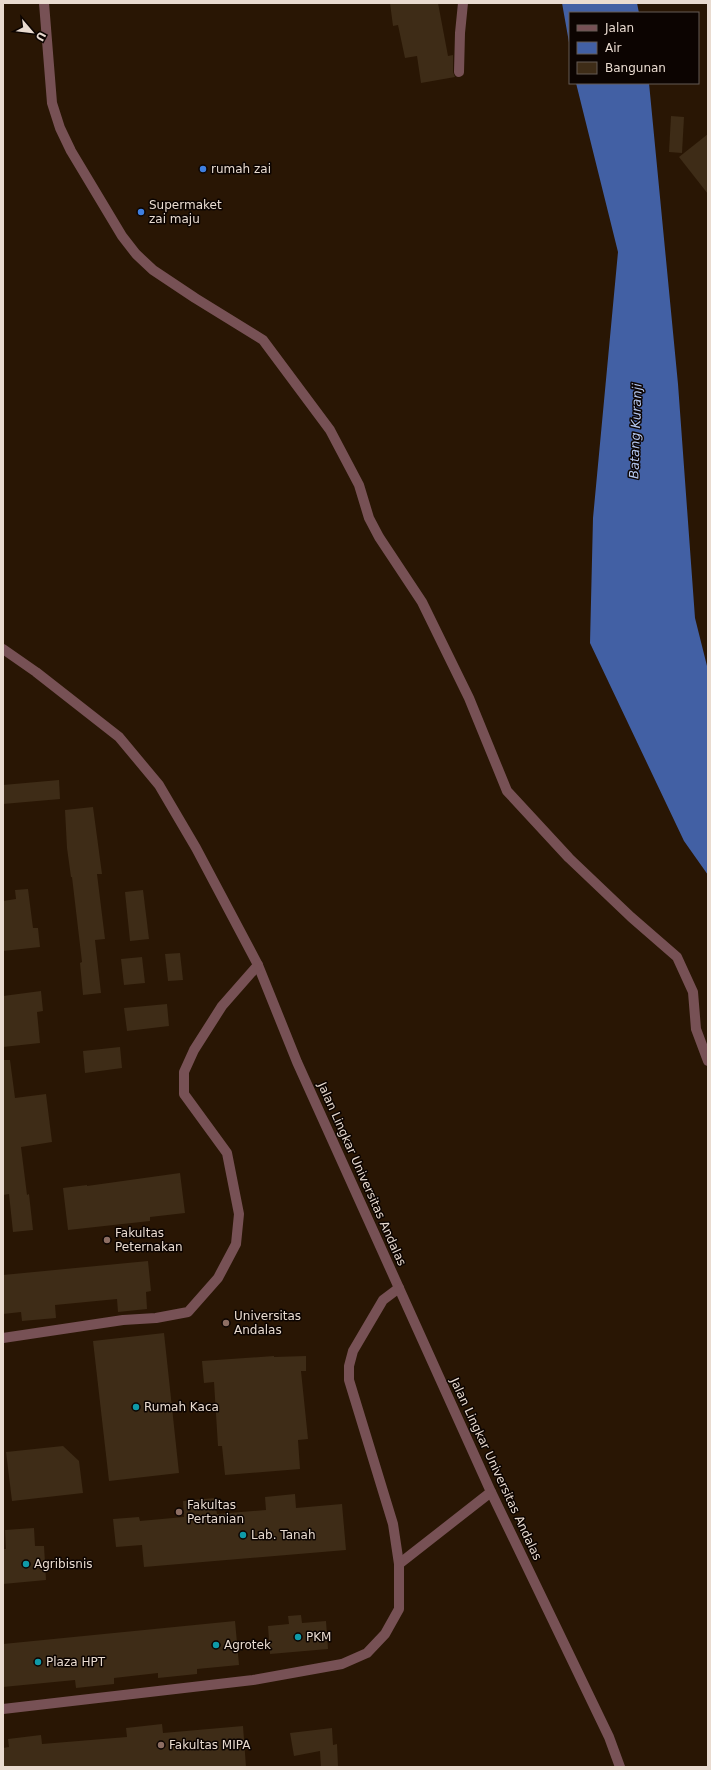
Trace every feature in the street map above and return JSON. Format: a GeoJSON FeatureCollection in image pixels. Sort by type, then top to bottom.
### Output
{"type":"FeatureCollection","features":[{"type":"Feature","properties":{"kind":"street"},"geometry":{"type":"LineString","coordinates":[[44,3],[52,103],[55,114],[71,151],[122,236],[136,254],[153,270],[263,340],[330,430],[359,485],[370,518],[379,537],[422,602],[470,698],[507,791],[569,858],[631,917],[677,957],[693,992],[696,1029],[708,1061]]}},
{"type":"Feature","properties":{"kind":"street"},"geometry":{"type":"LineString","coordinates":[[459,72],[460,33],[463,3]]}},
{"type":"Feature","properties":{"kind":"street","name":"Jalan Lingkar Universitas Andalas"},"geometry":{"type":"LineString","coordinates":[[3,650],[36,672],[119,737],[159,785],[196,848],[258,965],[297,1062],[490,1492],[609,1737],[620,1767]]}},
{"type":"Feature","properties":{"kind":"street"},"geometry":{"type":"LineString","coordinates":[[3,1338],[123,1320],[156,1318],[188,1312],[218,1278],[236,1244],[239,1214],[227,1153],[184,1094],[184,1072],[194,1050],[222,1006],[258,965]]}},
{"type":"Feature","properties":{"kind":"street"},"geometry":{"type":"LineString","coordinates":[[3,1709],[253,1680],[342,1664],[367,1653],[385,1634],[399,1609],[399,1564],[393,1524],[349,1380],[349,1366],[353,1351],[383,1300],[399,1288]]}},
{"type":"Feature","properties":{"kind":"street"},"geometry":{"type":"LineString","coordinates":[[399,1564],[490,1492]]}},
{"type":"Feature","properties":{"kind":"water"},"geometry":{"type":"Polygon","coordinates":[[[562,3],[637,3],[639,12],[569,12],[569,42],[562,3]]]}},
{"type":"Feature","properties":{"kind":"water","name":"Batang Kuranji"},"geometry":{"type":"Polygon","coordinates":[[[576,84],[649,84],[678,384],[695,618],[708,670],[708,875],[684,841],[590,643],[593,518],[618,252],[576,84]]]}},
{"type":"Feature","properties":{"kind":"building"},"geometry":{"type":"Polygon","coordinates":[[[390,3],[438,3],[448,56],[453,55],[453,72],[455,77],[421,83],[417,56],[405,58],[398,25],[393,26],[390,3]]]}},
{"type":"Feature","properties":{"kind":"building"},"geometry":{"type":"Polygon","coordinates":[[[671,116],[684,117],[682,153],[669,152],[671,116]]]}},
{"type":"Feature","properties":{"kind":"building"},"geometry":{"type":"Polygon","coordinates":[[[708,134],[708,194],[679,157],[708,134]]]}},
{"type":"Feature","properties":{"kind":"building"},"geometry":{"type":"Polygon","coordinates":[[[59,780],[60,799],[3,804],[3,785],[59,780]]]}},
{"type":"Feature","properties":{"kind":"building"},"geometry":{"type":"Polygon","coordinates":[[[93,807],[102,874],[97,874],[105,939],[95,940],[101,993],[83,995],[80,963],[82,962],[67,848],[65,810],[93,807]]]}},
{"type":"Feature","properties":{"kind":"building"},"geometry":{"type":"Polygon","coordinates":[[[28,889],[33,928],[38,928],[40,947],[3,951],[3,901],[16,899],[15,890],[28,889]]]}},
{"type":"Feature","properties":{"kind":"building"},"geometry":{"type":"Polygon","coordinates":[[[143,890],[149,939],[130,941],[125,892],[143,890]]]}},
{"type":"Feature","properties":{"kind":"building"},"geometry":{"type":"Polygon","coordinates":[[[180,953],[183,980],[168,981],[165,954],[180,953]]]}},
{"type":"Feature","properties":{"kind":"building"},"geometry":{"type":"Polygon","coordinates":[[[142,957],[145,983],[124,985],[121,959],[142,957]]]}},
{"type":"Feature","properties":{"kind":"building"},"geometry":{"type":"Polygon","coordinates":[[[41,991],[43,1011],[37,1012],[40,1043],[3,1047],[3,996],[41,991]]]}},
{"type":"Feature","properties":{"kind":"building"},"geometry":{"type":"Polygon","coordinates":[[[167,1004],[169,1026],[127,1031],[124,1008],[167,1004]]]}},
{"type":"Feature","properties":{"kind":"building"},"geometry":{"type":"Polygon","coordinates":[[[120,1047],[122,1068],[85,1073],[83,1051],[120,1047]]]}},
{"type":"Feature","properties":{"kind":"building"},"geometry":{"type":"Polygon","coordinates":[[[3,1060],[10,1060],[15,1098],[46,1094],[52,1142],[21,1147],[33,1230],[13,1232],[9,1194],[3,1195],[3,1060]]]}},
{"type":"Feature","properties":{"kind":"building"},"geometry":{"type":"Polygon","coordinates":[[[180,1173],[185,1213],[150,1217],[150,1221],[68,1230],[63,1188],[180,1173]]]}},
{"type":"Feature","properties":{"kind":"building"},"geometry":{"type":"Polygon","coordinates":[[[148,1261],[151,1291],[146,1292],[147,1309],[118,1312],[117,1299],[55,1305],[56,1318],[22,1321],[21,1312],[3,1314],[3,1275],[148,1261]]]}},
{"type":"Feature","properties":{"kind":"building","name":"Rumah Kaca"},"geometry":{"type":"Polygon","coordinates":[[[164,1333],[179,1473],[109,1481],[93,1341],[164,1333]]]}},
{"type":"Feature","properties":{"kind":"building"},"geometry":{"type":"Polygon","coordinates":[[[274,1356],[306,1356],[306,1371],[301,1371],[308,1439],[298,1440],[300,1469],[225,1475],[222,1446],[218,1446],[214,1382],[204,1383],[202,1361],[274,1356]]]}},
{"type":"Feature","properties":{"kind":"building"},"geometry":{"type":"Polygon","coordinates":[[[63,1446],[79,1461],[83,1493],[12,1501],[6,1452],[63,1446]]]}},
{"type":"Feature","properties":{"kind":"building","name":"Lab. Tanah"},"geometry":{"type":"Polygon","coordinates":[[[295,1494],[296,1508],[342,1504],[346,1550],[144,1567],[142,1545],[116,1547],[113,1519],[139,1517],[140,1521],[184,1517],[183,1501],[215,1498],[217,1514],[266,1510],[265,1497],[295,1494]]]}},
{"type":"Feature","properties":{"kind":"building","name":"Agribisnis"},"geometry":{"type":"Polygon","coordinates":[[[34,1528],[35,1546],[44,1546],[46,1580],[3,1584],[3,1549],[6,1549],[5,1530],[34,1528]]]}},
{"type":"Feature","properties":{"kind":"building","name":"PKM"},"geometry":{"type":"Polygon","coordinates":[[[301,1615],[302,1623],[326,1621],[328,1649],[270,1654],[268,1626],[289,1624],[288,1616],[301,1615]]]}},
{"type":"Feature","properties":{"kind":"building"},"geometry":{"type":"Polygon","coordinates":[[[235,1621],[239,1665],[197,1669],[197,1674],[158,1678],[158,1673],[114,1678],[114,1684],[76,1688],[75,1680],[3,1687],[3,1644],[235,1621]]]}},
{"type":"Feature","properties":{"kind":"building"},"geometry":{"type":"Polygon","coordinates":[[[162,1724],[163,1733],[243,1726],[246,1767],[3,1767],[3,1748],[9,1747],[8,1739],[41,1735],[42,1744],[127,1737],[126,1728],[162,1724]]]}},
{"type":"Feature","properties":{"kind":"building"},"geometry":{"type":"Polygon","coordinates":[[[332,1728],[333,1745],[337,1744],[338,1766],[321,1767],[320,1751],[294,1756],[290,1733],[332,1728]]]}},
{"type":"Feature","properties":{"kind":"place","name":"rumah zai"},"geometry":{"type":"Point","coordinates":[203,169]}},
{"type":"Feature","properties":{"kind":"place","name":"Supermaket zai maju"},"geometry":{"type":"Point","coordinates":[141,212]}},
{"type":"Feature","properties":{"kind":"place","name":"Fakultas Peternakan"},"geometry":{"type":"Point","coordinates":[107,1240]}},
{"type":"Feature","properties":{"kind":"place","name":"Universitas Andalas"},"geometry":{"type":"Point","coordinates":[226,1323]}},
{"type":"Feature","properties":{"kind":"place","name":"Rumah Kaca"},"geometry":{"type":"Point","coordinates":[136,1407]}},
{"type":"Feature","properties":{"kind":"place","name":"Fakultas Pertanian"},"geometry":{"type":"Point","coordinates":[179,1512]}},
{"type":"Feature","properties":{"kind":"place","name":"Lab. Tanah"},"geometry":{"type":"Point","coordinates":[243,1535]}},
{"type":"Feature","properties":{"kind":"place","name":"Agribisnis"},"geometry":{"type":"Point","coordinates":[26,1564]}},
{"type":"Feature","properties":{"kind":"place","name":"PKM"},"geometry":{"type":"Point","coordinates":[298,1637]}},
{"type":"Feature","properties":{"kind":"place","name":"Agrotek"},"geometry":{"type":"Point","coordinates":[216,1645]}},
{"type":"Feature","properties":{"kind":"place","name":"Plaza HPT"},"geometry":{"type":"Point","coordinates":[38,1662]}},
{"type":"Feature","properties":{"kind":"place","name":"Fakultas MIPA"},"geometry":{"type":"Point","coordinates":[161,1745]}}]}
